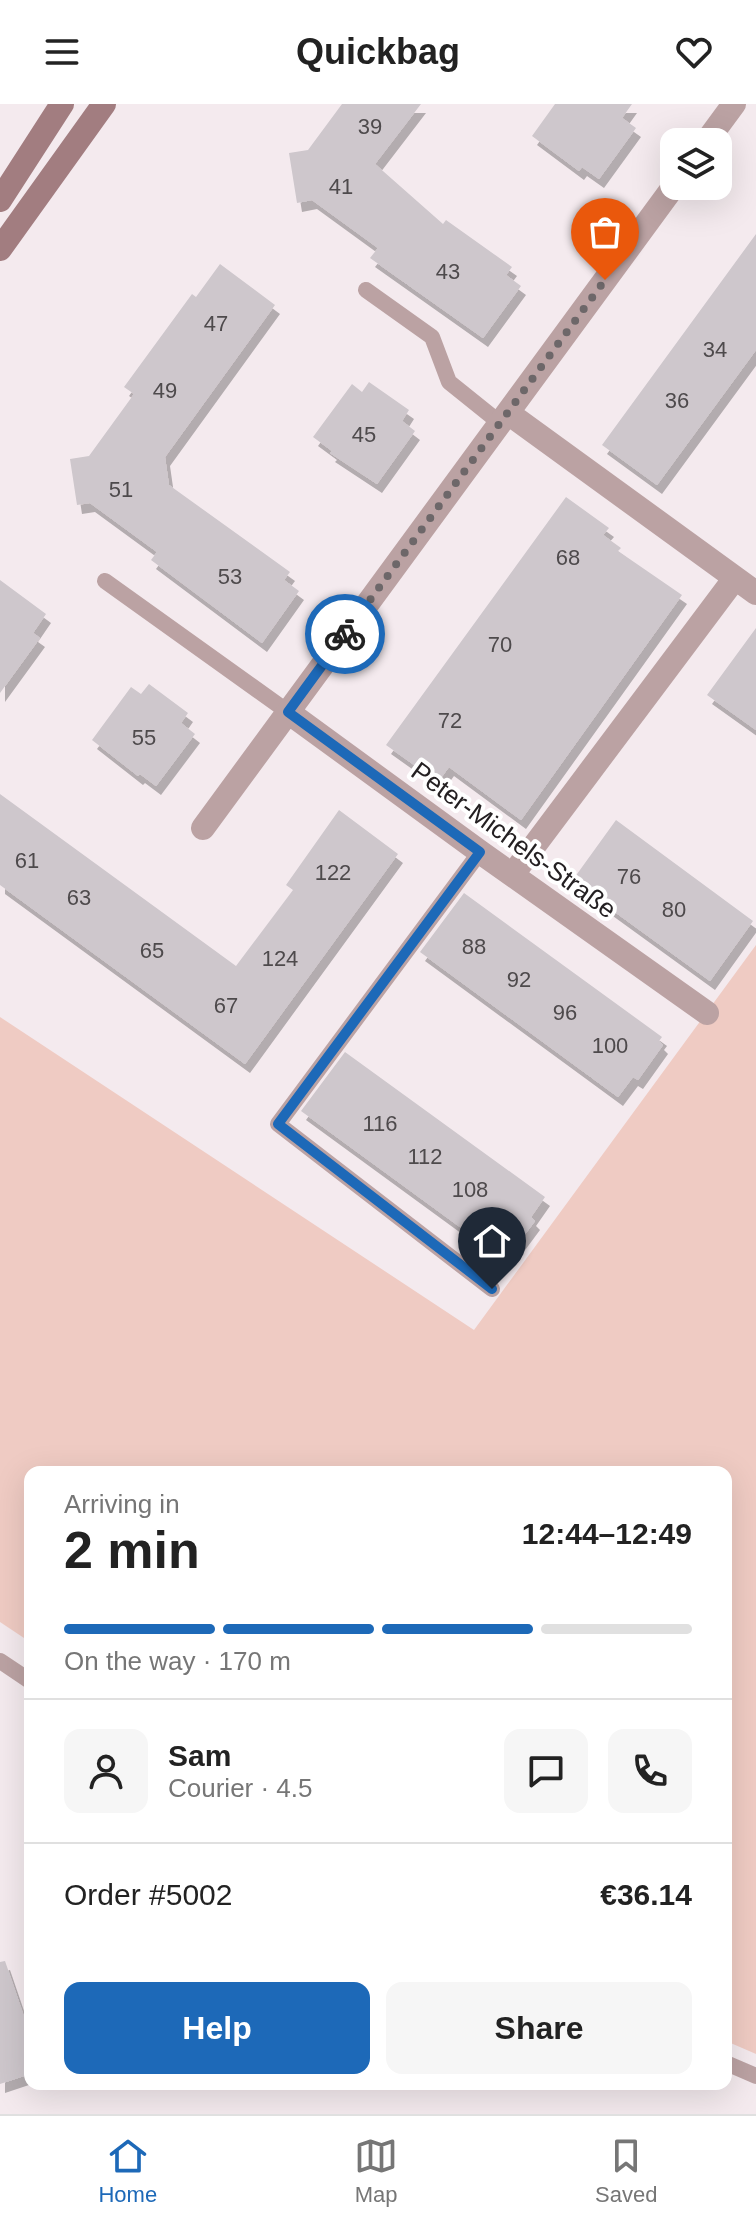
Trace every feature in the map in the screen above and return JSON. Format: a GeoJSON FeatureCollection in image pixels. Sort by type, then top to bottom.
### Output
{"type":"FeatureCollection","features":[{"type":"Feature","properties":{"kind":"main road"},"geometry":{"type":"LineString","coordinates":[[0,200],[62,104]]}},
{"type":"Feature","properties":{"kind":"main road"},"geometry":{"type":"LineString","coordinates":[[0,249],[104,104]]}},
{"type":"Feature","properties":{"kind":"street"},"geometry":{"type":"LineString","coordinates":[[716,128],[734,104]]}},
{"type":"Feature","properties":{"kind":"street"},"geometry":{"type":"LineString","coordinates":[[203,828],[664,200]]}},
{"type":"Feature","properties":{"kind":"street"},"geometry":{"type":"LineString","coordinates":[[504,418],[756,593]]}},
{"type":"Feature","properties":{"kind":"street"},"geometry":{"type":"LineString","coordinates":[[513,874],[735,578]]}},
{"type":"Feature","properties":{"kind":"street","name":"Peter-Michels-Straße"},"geometry":{"type":"LineString","coordinates":[[288,712],[707,1013]]}},
{"type":"Feature","properties":{"kind":"lane"},"geometry":{"type":"LineString","coordinates":[[366,290],[432,337],[449,382],[504,418]]}},
{"type":"Feature","properties":{"kind":"lane"},"geometry":{"type":"LineString","coordinates":[[105,581],[288,712]]}},
{"type":"Feature","properties":{"kind":"lane"},"geometry":{"type":"LineString","coordinates":[[480,852],[278,1124],[492,1289]]}},
{"type":"Feature","properties":{"kind":"lane"},"geometry":{"type":"LineString","coordinates":[[0,1661],[24,1677]]}},
{"type":"Feature","properties":{"kind":"lane"},"geometry":{"type":"LineString","coordinates":[[732,2066],[756,2076]]}},
{"type":"Feature","properties":{"kind":"shaded area"},"geometry":{"type":"Polygon","coordinates":[[[756,945],[756,2054],[732,2044],[732,1466],[24,1466],[24,1638],[0,1622],[0,1017],[474,1330],[756,945]]]}},
{"type":"Feature","properties":{"kind":"building"},"geometry":{"type":"Polygon","coordinates":[[[342,104],[421,104],[375,164],[443,224],[446,220],[512,267],[506,275],[521,286],[483,338],[370,258],[378,248],[312,200],[297,203],[289,153],[308,150],[342,104]]]}},
{"type":"Feature","properties":{"kind":"building"},"geometry":{"type":"Polygon","coordinates":[[[555,104],[632,104],[622,118],[636,128],[599,179],[582,167],[579,171],[532,136],[555,104]]]}},
{"type":"Feature","properties":{"kind":"building"},"geometry":{"type":"Polygon","coordinates":[[[756,234],[756,350],[657,485],[602,445],[756,234]]]}},
{"type":"Feature","properties":{"kind":"building"},"geometry":{"type":"Polygon","coordinates":[[[220,264],[275,305],[165,457],[169,485],[290,572],[284,580],[299,591],[262,643],[151,560],[157,552],[90,503],[77,505],[70,459],[89,456],[134,394],[124,387],[192,294],[196,297],[220,264]]]}},
{"type":"Feature","properties":{"kind":"building"},"geometry":{"type":"Polygon","coordinates":[[[369,382],[409,410],[402,421],[415,431],[377,484],[330,453],[332,451],[313,437],[352,384],[362,392],[369,382]]]}},
{"type":"Feature","properties":{"kind":"building"},"geometry":{"type":"Polygon","coordinates":[[[566,497],[609,528],[603,535],[621,548],[618,551],[682,595],[521,820],[449,767],[438,782],[386,745],[566,497]]]}},
{"type":"Feature","properties":{"kind":"building"},"geometry":{"type":"Polygon","coordinates":[[[0,580],[46,614],[33,633],[40,638],[0,693],[0,580]]]}},
{"type":"Feature","properties":{"kind":"building"},"geometry":{"type":"Polygon","coordinates":[[[756,628],[756,730],[707,695],[756,628]]]}},
{"type":"Feature","properties":{"kind":"building"},"geometry":{"type":"Polygon","coordinates":[[[149,684],[188,713],[181,723],[195,734],[156,786],[92,740],[131,687],[141,694],[149,684]]]}},
{"type":"Feature","properties":{"kind":"building"},"geometry":{"type":"Polygon","coordinates":[[[0,794],[236,966],[293,890],[286,885],[339,810],[398,854],[245,1064],[0,885],[0,794]]]}},
{"type":"Feature","properties":{"kind":"building"},"geometry":{"type":"Polygon","coordinates":[[[616,820],[753,921],[710,981],[572,881],[616,820]]]}},
{"type":"Feature","properties":{"kind":"building"},"geometry":{"type":"Polygon","coordinates":[[[464,893],[662,1037],[659,1041],[663,1045],[638,1080],[633,1077],[618,1097],[420,952],[464,893]]]}},
{"type":"Feature","properties":{"kind":"building"},"geometry":{"type":"Polygon","coordinates":[[[345,1052],[545,1197],[531,1217],[535,1221],[509,1256],[504,1253],[501,1257],[301,1111],[345,1052]]]}},
{"type":"Feature","properties":{"kind":"building"},"geometry":{"type":"Polygon","coordinates":[[[5,1961],[24,2016],[24,2076],[0,2084],[0,1962],[5,1961]]]}},
{"type":"Feature","properties":{"kind":"way so far"},"geometry":{"type":"LineString","coordinates":[[345,634],[605,280]]}},
{"type":"Feature","properties":{"kind":"route"},"geometry":{"type":"LineString","coordinates":[[345,634],[288,712],[480,852],[278,1124],[492,1289]]}}]}
